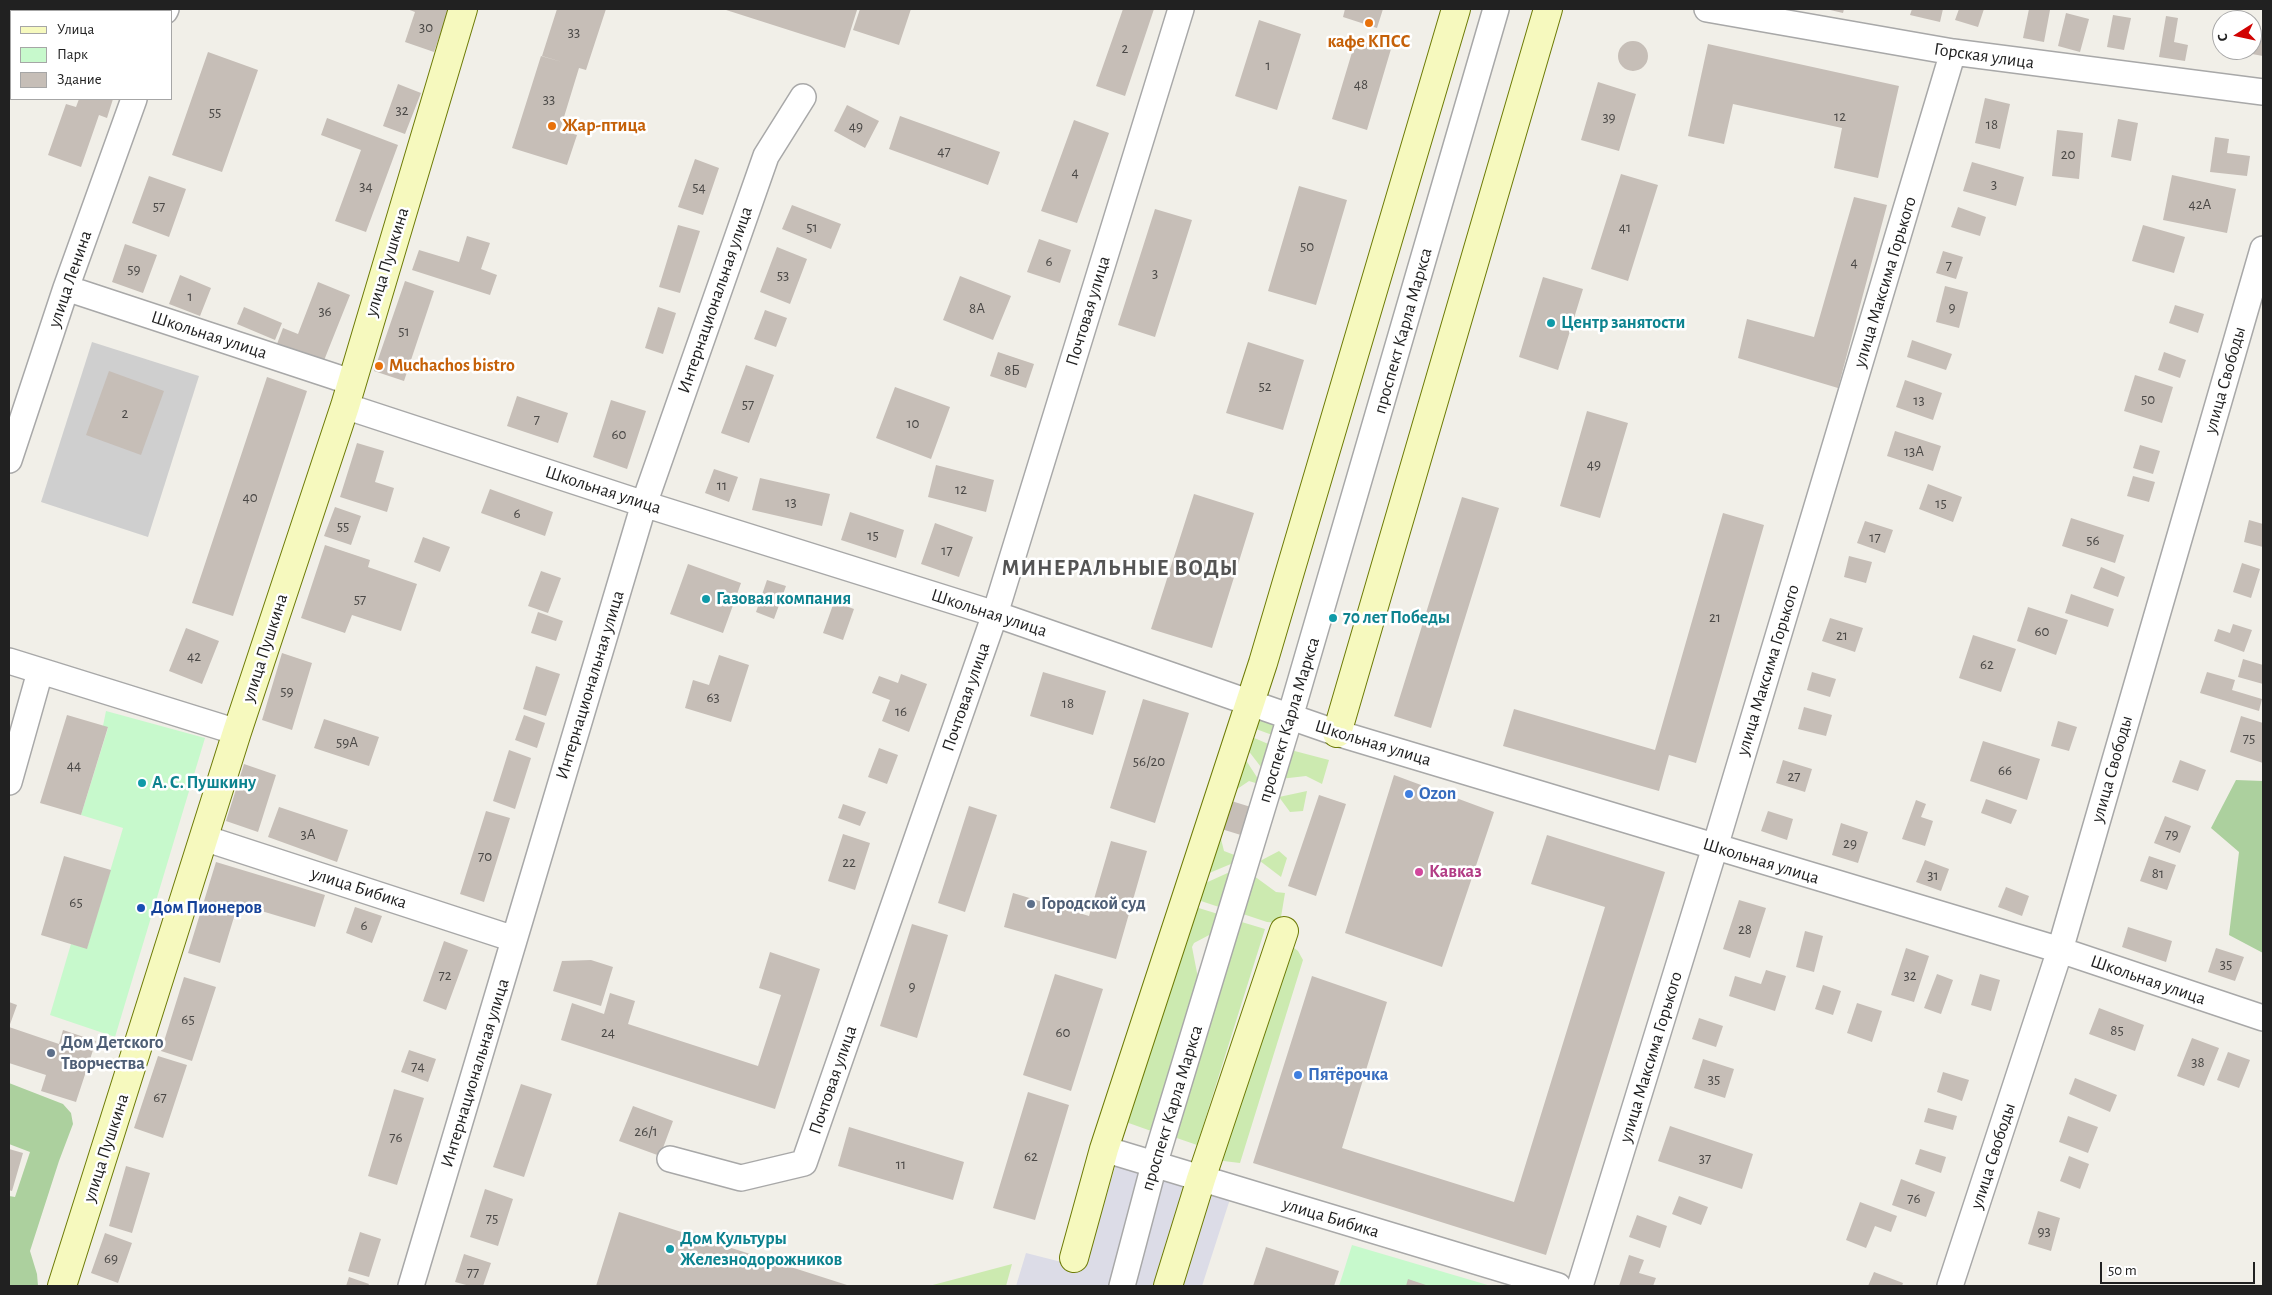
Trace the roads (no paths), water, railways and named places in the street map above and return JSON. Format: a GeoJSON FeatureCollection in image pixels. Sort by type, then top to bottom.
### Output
{"type":"FeatureCollection","features":[{"type":"Feature","properties":{"kind":"street","name":"улица Пушкина"},"geometry":{"type":"LineString","coordinates":[[62,1286],[237,732],[348,394],[463,9]]}},
{"type":"Feature","properties":{"kind":"street","name":"Почтовая улица"},"geometry":{"type":"LineString","coordinates":[[670,1158],[741,1178],[804,1163],[995,614],[1181,9]]}},
{"type":"Feature","properties":{"kind":"street"},"geometry":{"type":"LineString","coordinates":[[1074,1258],[1104,1150],[1250,702],[1456,9]]}},
{"type":"Feature","properties":{"kind":"street","name":"проспект Карла Маркса"},"geometry":{"type":"LineString","coordinates":[[1122,1286],[1154,1165],[1290,717],[1496,9]]}},
{"type":"Feature","properties":{"kind":"street"},"geometry":{"type":"LineString","coordinates":[[1337,733],[1548,9]]}},
{"type":"Feature","properties":{"kind":"street","name":"Горская улица"},"geometry":{"type":"LineString","coordinates":[[1707,9],[1953,52],[2263,92]]}},
{"type":"Feature","properties":{"kind":"street","name":"улица Максима Горького"},"geometry":{"type":"LineString","coordinates":[[1580,1286],[1716,847],[1953,52]]}},
{"type":"Feature","properties":{"kind":"street","name":"Интернациональная улица"},"geometry":{"type":"LineString","coordinates":[[411,1286],[644,504],[766,156],[803,97]]}},
{"type":"Feature","properties":{"kind":"street","name":"улица Ленина"},"geometry":{"type":"LineString","coordinates":[[9,460],[66,288],[134,100]]}},
{"type":"Feature","properties":{"kind":"street","name":"улица Свободы"},"geometry":{"type":"LineString","coordinates":[[1950,1286],[2060,950],[2263,249]]}},
{"type":"Feature","properties":{"kind":"street","name":"Школьная улица"},"geometry":{"type":"LineString","coordinates":[[66,288],[644,504],[995,614],[1337,733],[2060,950],[2263,1018]]}},
{"type":"Feature","properties":{"kind":"street"},"geometry":{"type":"LineString","coordinates":[[9,661],[237,732]]}},
{"type":"Feature","properties":{"kind":"street"},"geometry":{"type":"LineString","coordinates":[[9,782],[40,672]]}},
{"type":"Feature","properties":{"kind":"street","name":"улица Бибика"},"geometry":{"type":"LineString","coordinates":[[204,838],[514,939]]}},
{"type":"Feature","properties":{"kind":"street"},"geometry":{"type":"LineString","coordinates":[[1168,1286],[1201,1179],[1284,931]]}},
{"type":"Feature","properties":{"kind":"street","name":"улица Бибика"},"geometry":{"type":"LineString","coordinates":[[1104,1150],[1558,1286]]}},
{"type":"Feature","properties":{"kind":"place","name":"кафе КПСС"},"geometry":{"type":"Point","coordinates":[1369,23]}},
{"type":"Feature","properties":{"kind":"place","name":"Жар-птица"},"geometry":{"type":"Point","coordinates":[552,126]}},
{"type":"Feature","properties":{"kind":"place","name":"Центр занятости"},"geometry":{"type":"Point","coordinates":[1551,323]}},
{"type":"Feature","properties":{"kind":"place","name":"Muchachos bistro"},"geometry":{"type":"Point","coordinates":[379,366]}},
{"type":"Feature","properties":{"kind":"place","name":"Газовая компания"},"geometry":{"type":"Point","coordinates":[706,599]}},
{"type":"Feature","properties":{"kind":"place","name":"70 лет Победы"},"geometry":{"type":"Point","coordinates":[1333,618]}},
{"type":"Feature","properties":{"kind":"place","name":"А. С. Пушкину"},"geometry":{"type":"Point","coordinates":[142,783]}},
{"type":"Feature","properties":{"kind":"place","name":"Ozon"},"geometry":{"type":"Point","coordinates":[1409,794]}},
{"type":"Feature","properties":{"kind":"place","name":"Кавказ"},"geometry":{"type":"Point","coordinates":[1419,872]}},
{"type":"Feature","properties":{"kind":"place","name":"Городской суд"},"geometry":{"type":"Point","coordinates":[1031,904]}},
{"type":"Feature","properties":{"kind":"place","name":"Дом Пионеров"},"geometry":{"type":"Point","coordinates":[141,908]}},
{"type":"Feature","properties":{"kind":"place","name":"Дом Детского Творчества"},"geometry":{"type":"Point","coordinates":[51,1053]}},
{"type":"Feature","properties":{"kind":"place","name":"Пятёрочка"},"geometry":{"type":"Point","coordinates":[1298,1075]}},
{"type":"Feature","properties":{"kind":"place","name":"Дом Культуры Железнодорожников"},"geometry":{"type":"Point","coordinates":[670,1249]}},
{"type":"Feature","properties":{"kind":"district","name":"МИНЕРАЛЬНЫЕ ВОДЫ"},"geometry":{"type":"Point","coordinates":[1120,568]}}]}
